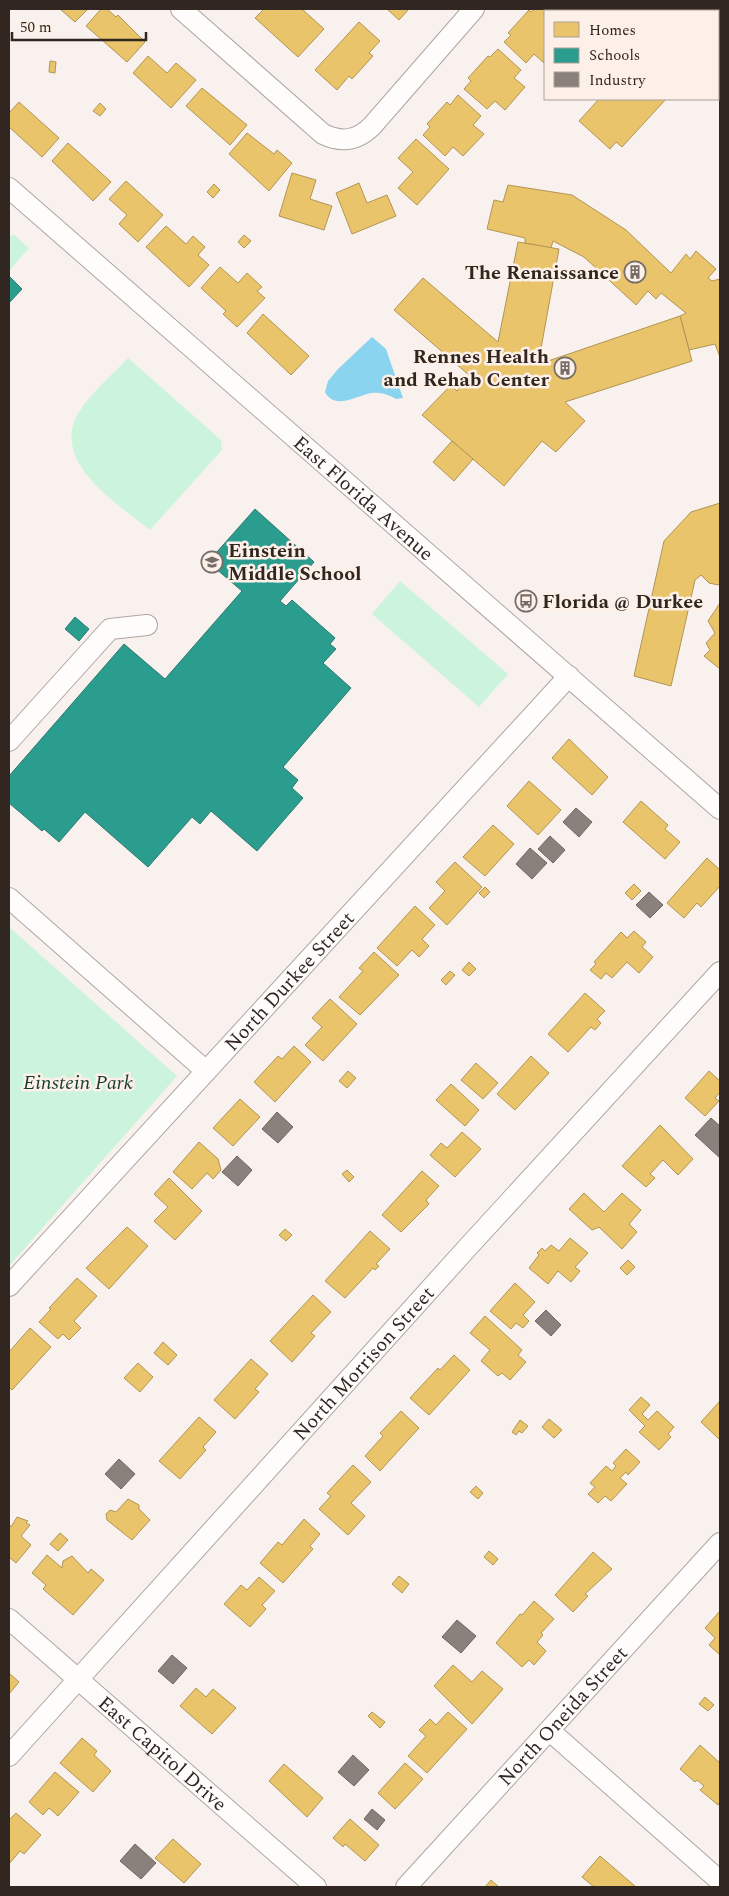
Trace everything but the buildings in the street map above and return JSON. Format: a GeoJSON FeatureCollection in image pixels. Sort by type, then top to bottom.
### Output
{"type":"FeatureCollection","features":[{"type":"Feature","properties":{"kind":"street"},"geometry":{"type":"LineString","coordinates":[[181,9],[323,134],[343,140],[363,135],[474,9]]}},
{"type":"Feature","properties":{"kind":"street","name":"East Florida Avenue"},"geometry":{"type":"LineString","coordinates":[[9,188],[720,809]]}},
{"type":"Feature","properties":{"kind":"street"},"geometry":{"type":"LineString","coordinates":[[9,741],[110,629],[147,625]]}},
{"type":"Feature","properties":{"kind":"street","name":"North Durkee Street"},"geometry":{"type":"LineString","coordinates":[[9,1286],[569,676]]}},
{"type":"Feature","properties":{"kind":"street"},"geometry":{"type":"LineString","coordinates":[[9,898],[206,1071]]}},
{"type":"Feature","properties":{"kind":"street","name":"North Morrison Street"},"geometry":{"type":"LineString","coordinates":[[9,1756],[77,1678],[720,972]]}},
{"type":"Feature","properties":{"kind":"street","name":"North Oneida Street"},"geometry":{"type":"LineString","coordinates":[[406,1887],[720,1543]]}},
{"type":"Feature","properties":{"kind":"street","name":"East Capitol Drive"},"geometry":{"type":"LineString","coordinates":[[9,1619],[316,1887]]}},
{"type":"Feature","properties":{"kind":"street"},"geometry":{"type":"LineString","coordinates":[[550,1731],[720,1881]]}},
{"type":"Feature","properties":{"kind":"green space"},"geometry":{"type":"Polygon","coordinates":[[[13,234],[29,248],[9,271],[9,238],[13,234]]]}},
{"type":"Feature","properties":{"kind":"green space"},"geometry":{"type":"Polygon","coordinates":[[[128,358],[221,440],[222,450],[150,530],[105,494],[91,480],[80,464],[73,448],[72,430],[79,412],[95,391],[128,358]]]}},
{"type":"Feature","properties":{"kind":"green space"},"geometry":{"type":"Polygon","coordinates":[[[400,581],[508,674],[479,707],[372,614],[400,581]]]}},
{"type":"Feature","properties":{"kind":"green space","name":"Einstein Park"},"geometry":{"type":"Polygon","coordinates":[[[9,927],[177,1076],[9,1266],[9,927]]]}},
{"type":"Feature","properties":{"kind":"water"},"geometry":{"type":"Polygon","coordinates":[[[372,337],[386,349],[403,398],[396,399],[386,394],[375,393],[344,401],[333,400],[325,392],[328,381],[372,337]]]}},
{"type":"Feature","properties":{"kind":"place","name":"The Renaissance"},"geometry":{"type":"Point","coordinates":[635,272]}},
{"type":"Feature","properties":{"kind":"place","name":"Rennes Health and Rehab Center"},"geometry":{"type":"Point","coordinates":[565,368]}},
{"type":"Feature","properties":{"kind":"place","name":"Einstein Middle School"},"geometry":{"type":"Point","coordinates":[212,562]}},
{"type":"Feature","properties":{"kind":"place","name":"Florida @ Durkee"},"geometry":{"type":"Point","coordinates":[526,601]}}]}
